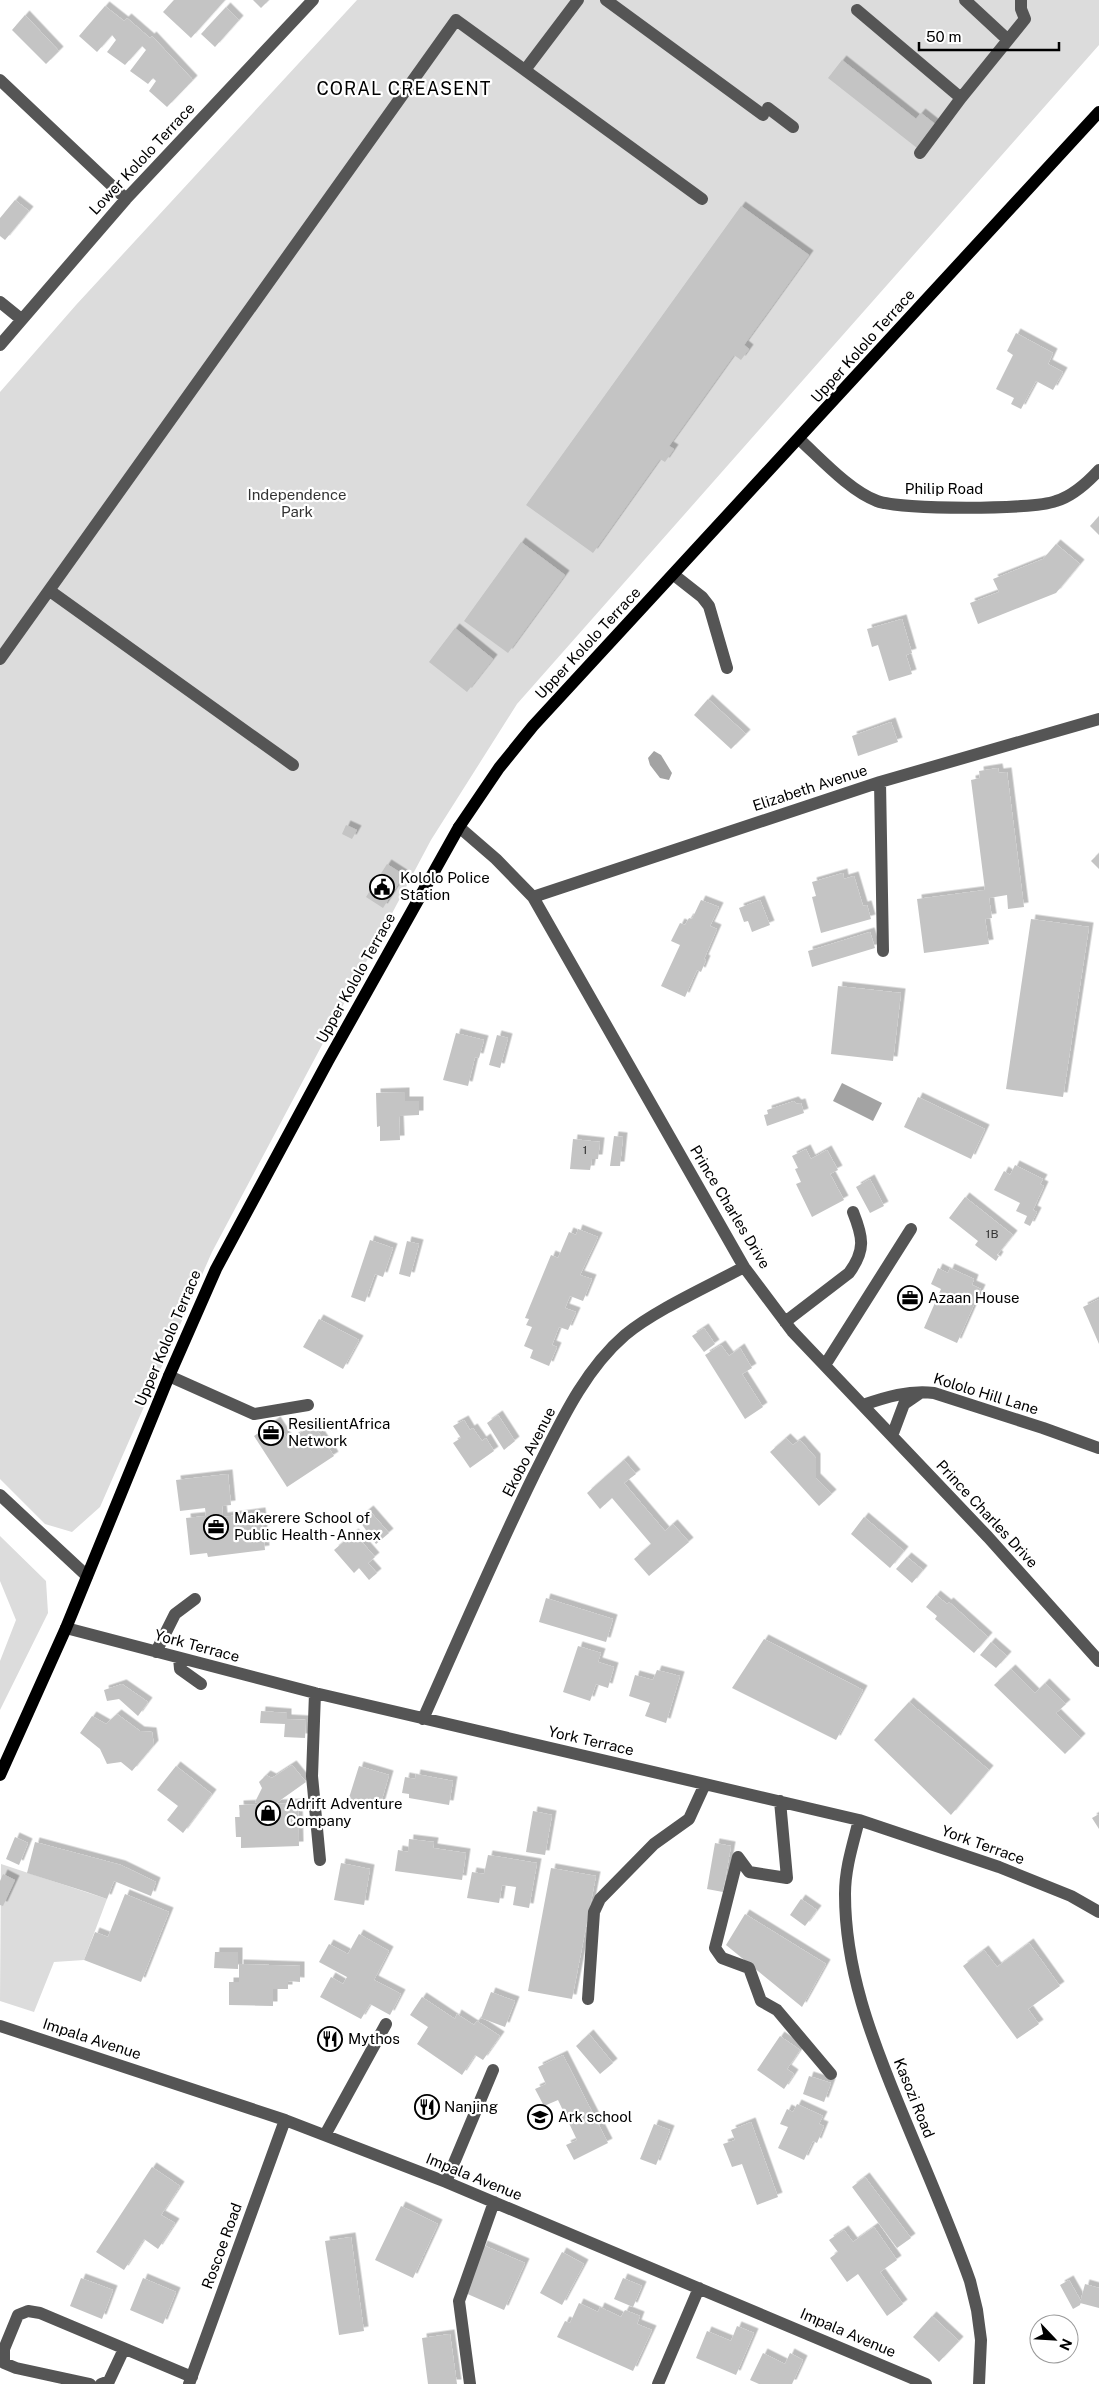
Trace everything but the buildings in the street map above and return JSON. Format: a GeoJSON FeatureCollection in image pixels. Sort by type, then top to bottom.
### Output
{"type":"FeatureCollection","features":[{"type":"Feature","properties":{"kind":"main road","name":"Upper Kololo Terrace"},"geometry":{"type":"LineString","coordinates":[[0,1775],[66,1628],[169,1376],[216,1269],[239,1224],[459,827],[499,768],[533,726],[799,440],[1099,112]]}},
{"type":"Feature","properties":{"kind":"street","name":"Lower Kololo Terrace"},"geometry":{"type":"LineString","coordinates":[[0,345],[126,199],[313,0]]}},
{"type":"Feature","properties":{"kind":"street"},"geometry":{"type":"LineString","coordinates":[[525,70],[578,0]]}},
{"type":"Feature","properties":{"kind":"street"},"geometry":{"type":"LineString","coordinates":[[606,0],[766,112],[793,127]]}},
{"type":"Feature","properties":{"kind":"street"},"geometry":{"type":"LineString","coordinates":[[965,0],[1008,40]]}},
{"type":"Feature","properties":{"kind":"street"},"geometry":{"type":"LineString","coordinates":[[920,153],[961,98],[1026,19],[1020,9],[1021,0]]}},
{"type":"Feature","properties":{"kind":"street"},"geometry":{"type":"LineString","coordinates":[[857,10],[961,98]]}},
{"type":"Feature","properties":{"kind":"street"},"geometry":{"type":"LineString","coordinates":[[0,660],[456,20],[702,199]]}},
{"type":"Feature","properties":{"kind":"street"},"geometry":{"type":"LineString","coordinates":[[1,85],[126,199]]}},
{"type":"Feature","properties":{"kind":"street"},"geometry":{"type":"LineString","coordinates":[[0,302],[21,319]]}},
{"type":"Feature","properties":{"kind":"street","name":"Philip Road"},"geometry":{"type":"LineString","coordinates":[[799,440],[863,494],[876,500],[904,506],[1034,506],[1056,501],[1077,491],[1099,470]]}},
{"type":"Feature","properties":{"kind":"street"},"geometry":{"type":"LineString","coordinates":[[674,575],[702,597],[708,606],[727,668]]}},
{"type":"Feature","properties":{"kind":"street"},"geometry":{"type":"LineString","coordinates":[[50,591],[293,765]]}},
{"type":"Feature","properties":{"kind":"street","name":"Elizabeth Avenue"},"geometry":{"type":"LineString","coordinates":[[533,897],[880,782],[1099,719]]}},
{"type":"Feature","properties":{"kind":"street"},"geometry":{"type":"LineString","coordinates":[[880,782],[883,951]]}},
{"type":"Feature","properties":{"kind":"street","name":"Prince Charles Drive"},"geometry":{"type":"LineString","coordinates":[[459,827],[496,859],[533,897],[744,1267],[785,1322],[988,1537],[1099,1661]]}},
{"type":"Feature","properties":{"kind":"street"},"geometry":{"type":"LineString","coordinates":[[785,1322],[849,1273],[856,1263],[862,1236],[853,1212]]}},
{"type":"Feature","properties":{"kind":"street"},"geometry":{"type":"LineString","coordinates":[[825,1366],[911,1229]]}},
{"type":"Feature","properties":{"kind":"street","name":"Ekobo Avenue"},"geometry":{"type":"LineString","coordinates":[[423,1719],[517,1510],[558,1427],[582,1386],[602,1358],[626,1334],[744,1267]]}},
{"type":"Feature","properties":{"kind":"street"},"geometry":{"type":"LineString","coordinates":[[169,1376],[254,1414],[308,1405]]}},
{"type":"Feature","properties":{"kind":"street"},"geometry":{"type":"LineString","coordinates":[[892,1436],[904,1404],[922,1392]]}},
{"type":"Feature","properties":{"kind":"street","name":"Kololo Hill Lane"},"geometry":{"type":"LineString","coordinates":[[863,1405],[896,1394],[922,1392],[961,1401],[1099,1448]]}},
{"type":"Feature","properties":{"kind":"street"},"geometry":{"type":"LineString","coordinates":[[0,1495],[87,1576]]}},
{"type":"Feature","properties":{"kind":"street"},"geometry":{"type":"LineString","coordinates":[[156,1652],[175,1614],[195,1599]]}},
{"type":"Feature","properties":{"kind":"street","name":"York Terrace"},"geometry":{"type":"LineString","coordinates":[[66,1628],[314,1693],[859,1820],[999,1867],[1071,1896],[1099,1912]]}},
{"type":"Feature","properties":{"kind":"street"},"geometry":{"type":"LineString","coordinates":[[179,1658],[180,1669],[201,1684]]}},
{"type":"Feature","properties":{"kind":"street"},"geometry":{"type":"LineString","coordinates":[[314,1693],[312,1776],[320,1860]]}},
{"type":"Feature","properties":{"kind":"street"},"geometry":{"type":"LineString","coordinates":[[588,1999],[594,1912],[600,1899],[654,1844],[689,1820],[705,1784]]}},
{"type":"Feature","properties":{"kind":"street"},"geometry":{"type":"LineString","coordinates":[[780,1801],[787,1878],[749,1872],[738,1857],[715,1948],[722,1958],[749,1968],[761,2001],[777,2010],[831,2074]]}},
{"type":"Feature","properties":{"kind":"street","name":"Kasozi Road"},"geometry":{"type":"LineString","coordinates":[[859,1820],[848,1862],[845,1892],[849,1951],[857,1989],[869,2032],[970,2281],[981,2340],[979,2384]]}},
{"type":"Feature","properties":{"kind":"street"},"geometry":{"type":"LineString","coordinates":[[325,2135],[386,2024]]}},
{"type":"Feature","properties":{"kind":"street","name":"Impala Avenue"},"geometry":{"type":"LineString","coordinates":[[0,2026],[285,2120],[325,2135],[446,2182],[926,2384]]}},
{"type":"Feature","properties":{"kind":"street"},"geometry":{"type":"LineString","coordinates":[[446,2182],[493,2070]]}},
{"type":"Feature","properties":{"kind":"street","name":"Roscoe Road"},"geometry":{"type":"LineString","coordinates":[[191,2381],[285,2120]]}},
{"type":"Feature","properties":{"kind":"street"},"geometry":{"type":"LineString","coordinates":[[470,2384],[459,2301],[494,2202]]}},
{"type":"Feature","properties":{"kind":"street"},"geometry":{"type":"LineString","coordinates":[[658,2384],[699,2288]]}},
{"type":"Feature","properties":{"kind":"street"},"geometry":{"type":"LineString","coordinates":[[90,2384],[16,2368],[4,2363],[4,2349],[18,2315],[28,2310],[40,2313],[124,2349],[191,2381]]}},
{"type":"Feature","properties":{"kind":"street"},"geometry":{"type":"LineString","coordinates":[[101,2384],[109,2381],[124,2349]]}},
{"type":"Feature","properties":{"kind":"green space","name":"Independence Park"},"geometry":{"type":"Polygon","coordinates":[[[357,0],[1099,0],[1099,45],[517,704],[431,840],[212,1252],[100,1507],[72,1532],[45,1524],[0,1479],[0,392],[76,305],[357,0]]]}},
{"type":"Feature","properties":{"kind":"green space"},"geometry":{"type":"Polygon","coordinates":[[[0,1536],[46,1581],[48,1613],[0,1710],[0,1661],[16,1620],[0,1581],[0,1536]]]}},
{"type":"Feature","properties":{"kind":"green space"},"geometry":{"type":"Polygon","coordinates":[[[1,1864],[107,1899],[84,1960],[54,1962],[34,2012],[0,2001],[1,1864]]]}},
{"type":"Feature","properties":{"kind":"shaded area"},"geometry":{"type":"Polygon","coordinates":[[[654,751],[661,755],[672,773],[669,780],[660,778],[650,765],[648,758],[654,751]]]}},
{"type":"Feature","properties":{"kind":"shaded area"},"geometry":{"type":"Polygon","coordinates":[[[842,1083],[882,1103],[873,1121],[833,1101],[842,1083]]]}},
{"type":"Feature","properties":{"kind":"place","name":"Kololo Police Station"},"geometry":{"type":"Point","coordinates":[382,887]}},
{"type":"Feature","properties":{"kind":"place","name":"Azaan House"},"geometry":{"type":"Point","coordinates":[910,1298]}},
{"type":"Feature","properties":{"kind":"place","name":"ResilientAfrica Network"},"geometry":{"type":"Point","coordinates":[271,1433]}},
{"type":"Feature","properties":{"kind":"place","name":"Makerere School of Public Health - Annex"},"geometry":{"type":"Point","coordinates":[216,1527]}},
{"type":"Feature","properties":{"kind":"place","name":"Adrift Adventure Company"},"geometry":{"type":"Point","coordinates":[268,1813]}},
{"type":"Feature","properties":{"kind":"place","name":"Mythos"},"geometry":{"type":"Point","coordinates":[330,2039]}},
{"type":"Feature","properties":{"kind":"place","name":"Nanjing"},"geometry":{"type":"Point","coordinates":[427,2107]}},
{"type":"Feature","properties":{"kind":"place","name":"Ark school"},"geometry":{"type":"Point","coordinates":[540,2117]}},
{"type":"Feature","properties":{"kind":"district","name":"CORAL CREASENT"},"geometry":{"type":"Point","coordinates":[404,89]}}]}
